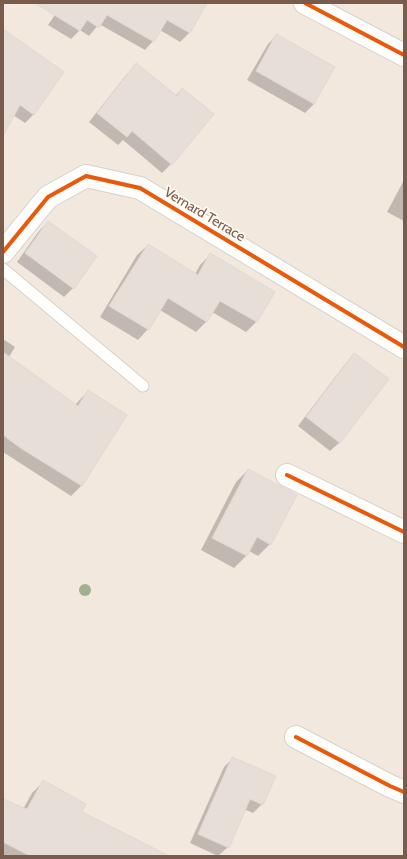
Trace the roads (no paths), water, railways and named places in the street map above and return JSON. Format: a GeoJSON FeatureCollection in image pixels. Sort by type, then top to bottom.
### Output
{"type":"FeatureCollection","features":[{"type":"Feature","properties":{"kind":"street"},"geometry":{"type":"LineString","coordinates":[[305,3],[404,55]]}},
{"type":"Feature","properties":{"kind":"street","name":"Vernard Terrace"},"geometry":{"type":"LineString","coordinates":[[3,252],[48,197],[86,176],[140,188],[404,347]]}},
{"type":"Feature","properties":{"kind":"street"},"geometry":{"type":"LineString","coordinates":[[286,475],[404,532]]}},
{"type":"Feature","properties":{"kind":"street"},"geometry":{"type":"LineString","coordinates":[[296,737],[404,792]]}},
{"type":"Feature","properties":{"kind":"lane"},"geometry":{"type":"LineString","coordinates":[[3,269],[143,386]]}}]}
